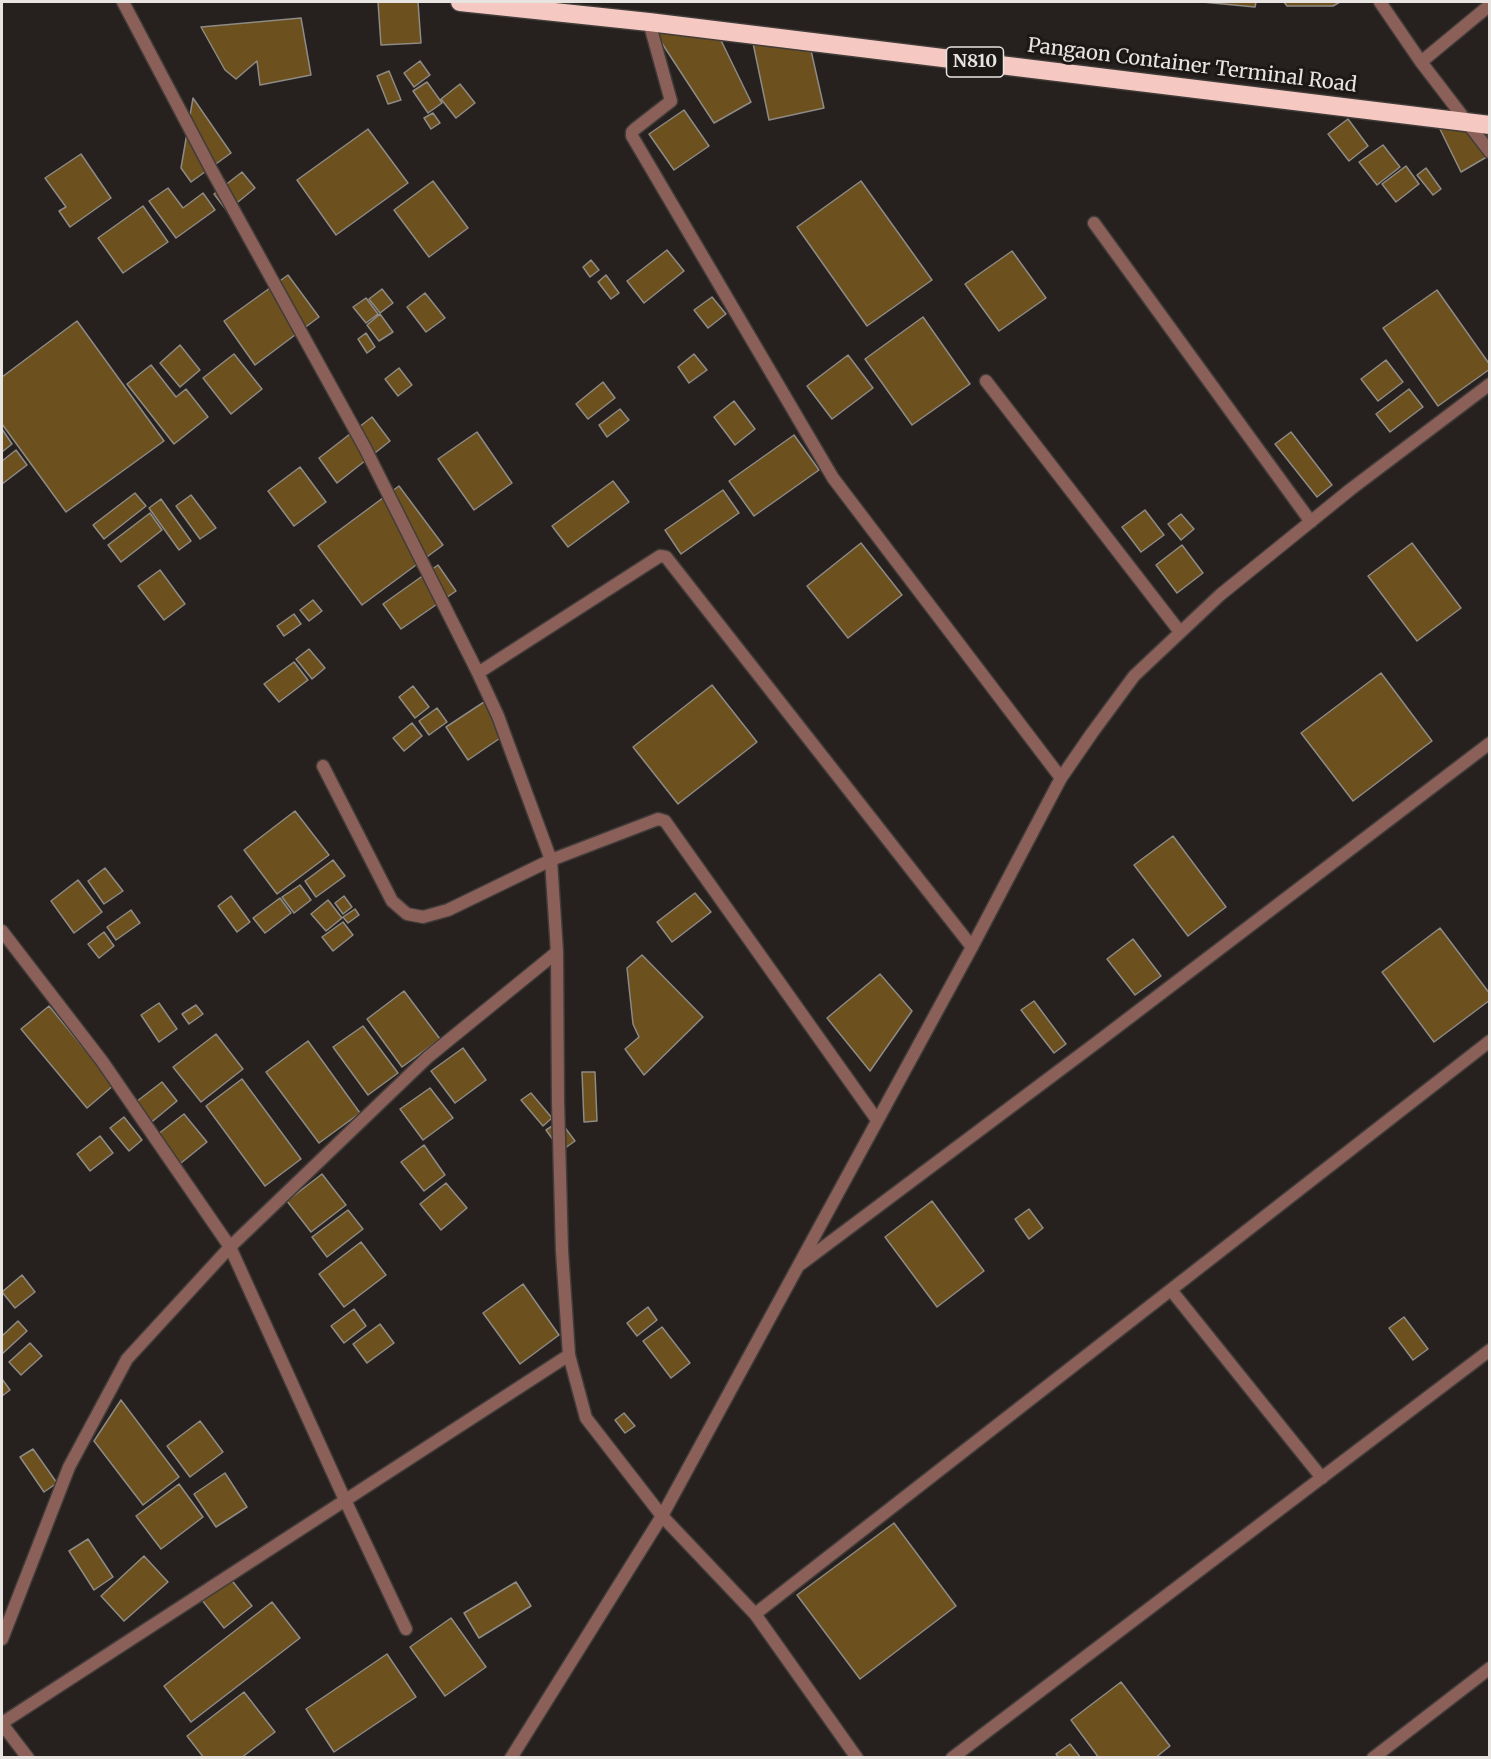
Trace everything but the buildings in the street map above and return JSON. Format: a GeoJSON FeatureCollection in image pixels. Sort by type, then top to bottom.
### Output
{"type":"FeatureCollection","features":[{"type":"Feature","properties":{"kind":"highway","name":"Pangaon Container Terminal Road"},"geometry":{"type":"LineString","coordinates":[[460,2],[649,22],[1490,125]]}},
{"type":"Feature","properties":{"kind":"street"},"geometry":{"type":"LineString","coordinates":[[123,2],[211,169],[365,448],[478,674],[498,716],[551,860],[557,952],[562,1251],[569,1355],[586,1418],[662,1516],[755,1614],[857,1758]]}},
{"type":"Feature","properties":{"kind":"street"},"geometry":{"type":"LineString","coordinates":[[1380,2],[1421,62],[1490,152]]}},
{"type":"Feature","properties":{"kind":"street"},"geometry":{"type":"LineString","coordinates":[[1421,62],[1490,5]]}},
{"type":"Feature","properties":{"kind":"street"},"geometry":{"type":"LineString","coordinates":[[649,22],[671,101],[635,129],[632,135],[833,478],[1060,778]]}},
{"type":"Feature","properties":{"kind":"street"},"geometry":{"type":"LineString","coordinates":[[1094,223],[1311,522]]}},
{"type":"Feature","properties":{"kind":"street"},"geometry":{"type":"LineString","coordinates":[[986,381],[1180,632]]}},
{"type":"Feature","properties":{"kind":"street"},"geometry":{"type":"LineString","coordinates":[[511,1758],[662,1516],[972,947],[1060,778],[1134,676],[1220,595],[1490,384]]}},
{"type":"Feature","properties":{"kind":"street"},"geometry":{"type":"LineString","coordinates":[[478,674],[660,556],[666,557],[972,947]]}},
{"type":"Feature","properties":{"kind":"street"},"geometry":{"type":"LineString","coordinates":[[799,1265],[1124,1022],[1490,743]]}},
{"type":"Feature","properties":{"kind":"street"},"geometry":{"type":"LineString","coordinates":[[323,766],[392,902],[407,914],[423,916],[448,910],[551,860],[658,819],[665,821],[877,1120]]}},
{"type":"Feature","properties":{"kind":"street"},"geometry":{"type":"LineString","coordinates":[[2,931],[102,1061],[230,1247],[406,1629]]}},
{"type":"Feature","properties":{"kind":"street"},"geometry":{"type":"LineString","coordinates":[[2,1639],[69,1467],[127,1359],[230,1247],[428,1057],[557,952]]}},
{"type":"Feature","properties":{"kind":"street"},"geometry":{"type":"LineString","coordinates":[[755,1614],[1490,1041]]}},
{"type":"Feature","properties":{"kind":"street"},"geometry":{"type":"LineString","coordinates":[[1171,1290],[1322,1478]]}},
{"type":"Feature","properties":{"kind":"street"},"geometry":{"type":"LineString","coordinates":[[952,1758],[1490,1350]]}},
{"type":"Feature","properties":{"kind":"street"},"geometry":{"type":"LineString","coordinates":[[28,1758],[2,1724],[569,1355]]}},
{"type":"Feature","properties":{"kind":"street"},"geometry":{"type":"LineString","coordinates":[[1373,1758],[1490,1668]]}}]}
